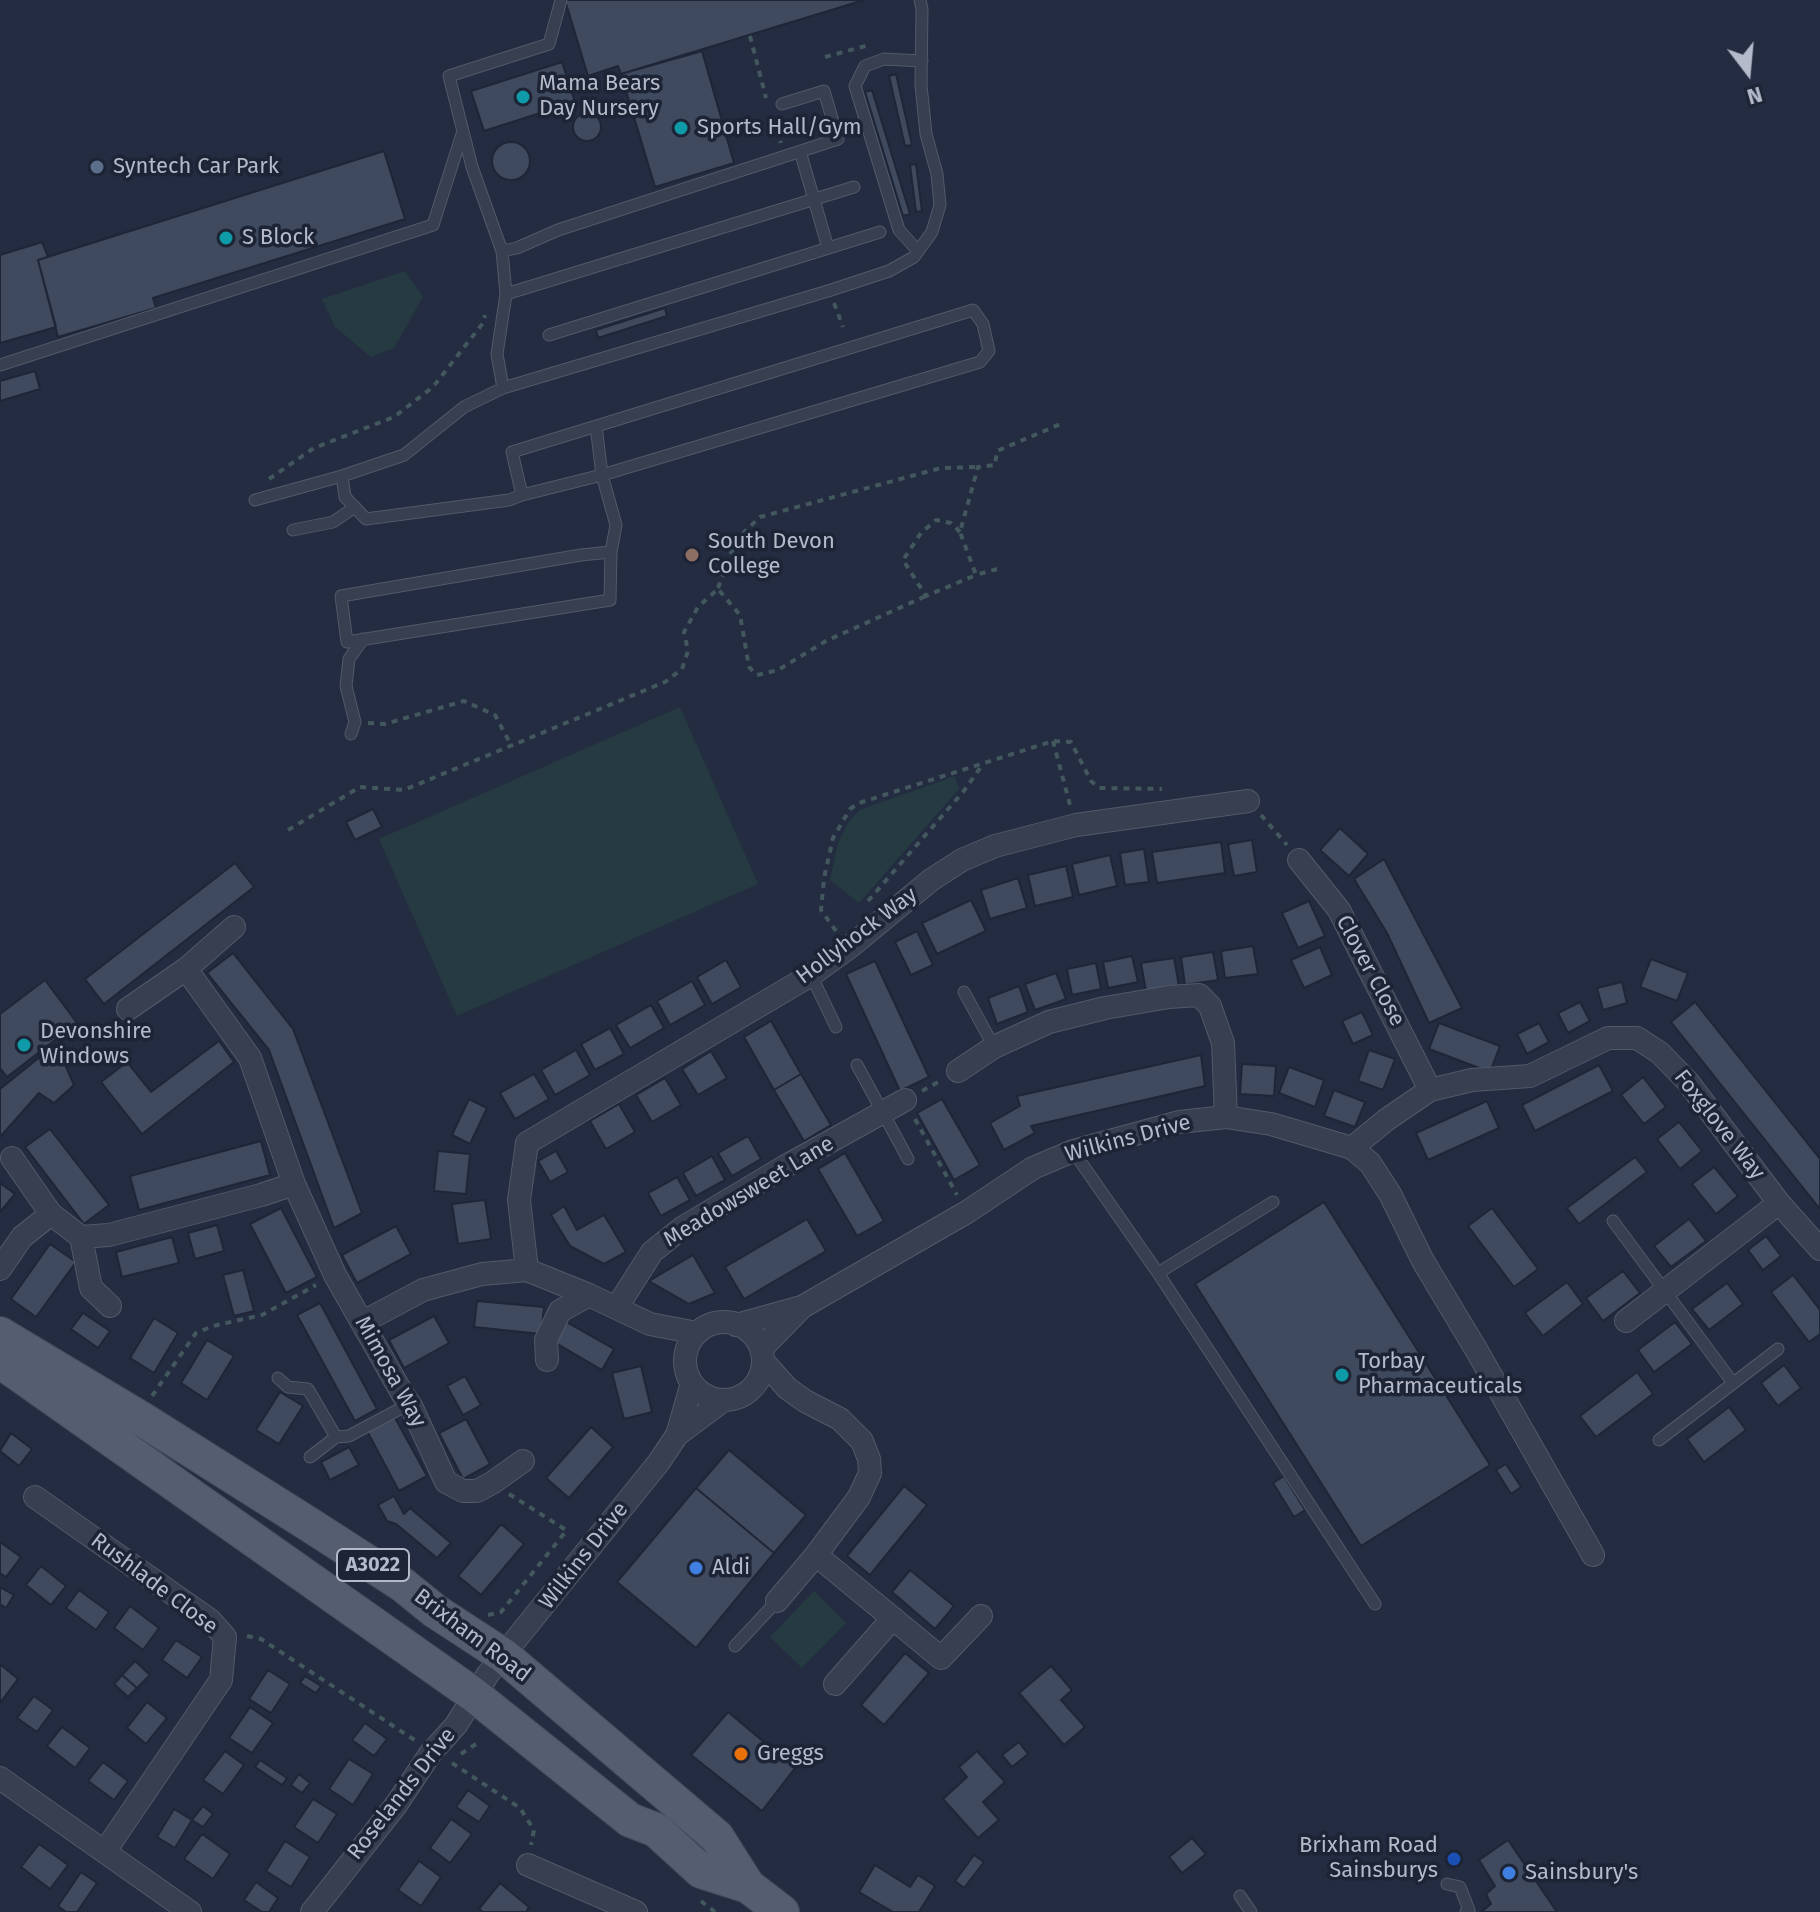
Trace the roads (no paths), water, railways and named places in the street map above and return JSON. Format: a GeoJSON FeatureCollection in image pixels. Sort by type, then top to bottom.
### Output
{"type":"FeatureCollection","features":[{"type":"Feature","properties":{"kind":"main road","name":"Brixham Road"},"geometry":{"type":"LineString","coordinates":[[0,1334],[145,1421],[403,1585],[459,1628],[489,1675]]}},
{"type":"Feature","properties":{"kind":"main road","name":"Brixham Road"},"geometry":{"type":"LineString","coordinates":[[0,1361],[489,1675],[717,1837],[748,1886],[782,1912]]}},
{"type":"Feature","properties":{"kind":"main road"},"geometry":{"type":"LineString","coordinates":[[489,1675],[643,1798],[656,1830],[701,1871],[748,1886]]}},
{"type":"Feature","properties":{"kind":"street","name":"Hollyhock Way"},"geometry":{"type":"LineString","coordinates":[[527,1270],[519,1200],[527,1143],[811,975],[931,880],[962,860],[995,846],[1076,825],[1248,801]]}},
{"type":"Feature","properties":{"kind":"street","name":"Clover Close"},"geometry":{"type":"LineString","coordinates":[[1299,860],[1339,910],[1430,1090]]}},
{"type":"Feature","properties":{"kind":"street"},"geometry":{"type":"LineString","coordinates":[[128,1009],[186,969],[234,927]]}},
{"type":"Feature","properties":{"kind":"street","name":"Mimosa Way"},"geometry":{"type":"LineString","coordinates":[[186,969],[250,1058],[294,1184],[335,1275],[409,1404],[446,1482],[463,1491],[477,1491],[523,1461]]}},
{"type":"Feature","properties":{"kind":"street"},"geometry":{"type":"LineString","coordinates":[[958,1071],[994,1047],[1049,1022],[1105,1008],[1199,995],[1210,1006],[1223,1043],[1226,1117]]}},
{"type":"Feature","properties":{"kind":"street","name":"Foxglove Way"},"geometry":{"type":"LineString","coordinates":[[1430,1090],[1472,1080],[1530,1076],[1608,1038],[1637,1038],[1660,1053],[1688,1082],[1779,1203],[1820,1249]]}},
{"type":"Feature","properties":{"kind":"street"},"geometry":{"type":"LineString","coordinates":[[1430,1090],[1352,1148],[1370,1163],[1390,1194],[1423,1261],[1593,1555]]}},
{"type":"Feature","properties":{"kind":"street","name":"Meadowsweet Lane"},"geometry":{"type":"LineString","coordinates":[[617,1307],[652,1252],[682,1228],[905,1100]]}},
{"type":"Feature","properties":{"kind":"street","name":"Wilkins Drive"},"geometry":{"type":"LineString","coordinates":[[697,1333],[714,1324],[736,1325],[802,1307],[967,1212],[1033,1168],[1073,1151],[1179,1122],[1226,1117],[1271,1124],[1352,1148]]}},
{"type":"Feature","properties":{"kind":"street"},"geometry":{"type":"LineString","coordinates":[[12,1158],[51,1214],[81,1237],[91,1288],[110,1306]]}},
{"type":"Feature","properties":{"kind":"street"},"geometry":{"type":"LineString","coordinates":[[81,1237],[109,1235],[294,1184]]}},
{"type":"Feature","properties":{"kind":"street","name":"Foxglove Way"},"geometry":{"type":"LineString","coordinates":[[1626,1321],[1779,1203]]}},
{"type":"Feature","properties":{"kind":"street"},"geometry":{"type":"LineString","coordinates":[[0,1269],[22,1237],[51,1214]]}},
{"type":"Feature","properties":{"kind":"street"},"geometry":{"type":"LineString","coordinates":[[363,1322],[423,1290],[482,1274],[527,1270],[650,1324],[697,1333],[687,1346],[684,1360]]}},
{"type":"Feature","properties":{"kind":"street"},"geometry":{"type":"LineString","coordinates":[[547,1360],[546,1340],[560,1311],[589,1295]]}},
{"type":"Feature","properties":{"kind":"street","name":"Wilkins Drive"},"geometry":{"type":"LineString","coordinates":[[677,1435],[724,1400],[749,1391],[758,1379],[762,1355],[802,1307]]}},
{"type":"Feature","properties":{"kind":"street"},"geometry":{"type":"LineString","coordinates":[[650,1324],[684,1360],[692,1383],[712,1398],[724,1400]]}},
{"type":"Feature","properties":{"kind":"street"},"geometry":{"type":"LineString","coordinates":[[736,1325],[753,1336],[762,1355],[787,1388],[840,1419],[862,1441],[869,1459],[870,1473],[859,1497],[777,1601]]}},
{"type":"Feature","properties":{"kind":"street","name":"Wilkins Drive"},"geometry":{"type":"LineString","coordinates":[[489,1675],[659,1462],[677,1435],[692,1383]]}},
{"type":"Feature","properties":{"kind":"street"},"geometry":{"type":"LineString","coordinates":[[749,1391],[768,1387],[787,1388]]}},
{"type":"Feature","properties":{"kind":"street","name":"Rushlade Close"},"geometry":{"type":"LineString","coordinates":[[35,1497],[197,1611],[225,1637],[221,1680],[105,1851]]}},
{"type":"Feature","properties":{"kind":"street"},"geometry":{"type":"LineString","coordinates":[[816,1555],[941,1658],[981,1616]]}},
{"type":"Feature","properties":{"kind":"street"},"geometry":{"type":"LineString","coordinates":[[835,1684],[893,1618]]}},
{"type":"Feature","properties":{"kind":"street","name":"Roselands Drive"},"geometry":{"type":"LineString","coordinates":[[312,1912],[396,1805],[430,1754],[456,1725],[489,1675]]}},
{"type":"Feature","properties":{"kind":"street"},"geometry":{"type":"LineString","coordinates":[[0,1778],[190,1912]]}},
{"type":"Feature","properties":{"kind":"street"},"geometry":{"type":"LineString","coordinates":[[528,1865],[636,1912]]}},
{"type":"Feature","properties":{"kind":"lane"},"geometry":{"type":"LineString","coordinates":[[503,388],[497,354],[506,294],[502,251],[472,167],[449,76],[549,44],[561,0]]}},
{"type":"Feature","properties":{"kind":"lane"},"geometry":{"type":"LineString","coordinates":[[261,499],[404,455],[464,407],[503,388],[828,291],[889,271],[914,257],[932,232],[940,205],[937,174],[926,134],[921,85],[920,0]]}},
{"type":"Feature","properties":{"kind":"lane"},"geometry":{"type":"LineString","coordinates":[[918,251],[899,230],[855,86],[865,66],[884,59],[922,61]]}},
{"type":"Feature","properties":{"kind":"lane"},"geometry":{"type":"LineString","coordinates":[[502,251],[838,139],[824,91],[782,104]]}},
{"type":"Feature","properties":{"kind":"lane"},"geometry":{"type":"LineString","coordinates":[[0,365],[433,225],[463,131]]}},
{"type":"Feature","properties":{"kind":"lane"},"geometry":{"type":"LineString","coordinates":[[800,151],[828,248]]}},
{"type":"Feature","properties":{"kind":"lane"},"geometry":{"type":"LineString","coordinates":[[506,294],[854,187]]}},
{"type":"Feature","properties":{"kind":"lane"},"geometry":{"type":"LineString","coordinates":[[549,335],[880,232]]}},
{"type":"Feature","properties":{"kind":"lane"},"geometry":{"type":"LineString","coordinates":[[342,476],[345,497],[366,519],[509,500],[980,362],[989,351],[983,324],[973,310],[512,452],[522,495]]}},
{"type":"Feature","properties":{"kind":"lane"},"geometry":{"type":"LineString","coordinates":[[596,426],[602,475],[616,525],[611,552],[610,600],[347,642],[341,596],[611,552]]}},
{"type":"Feature","properties":{"kind":"lane"},"geometry":{"type":"LineString","coordinates":[[293,530],[333,522],[355,507]]}},
{"type":"Feature","properties":{"kind":"lane"},"geometry":{"type":"LineString","coordinates":[[353,728],[346,686],[349,659],[363,639]]}},
{"type":"Feature","properties":{"kind":"lane"},"geometry":{"type":"LineString","coordinates":[[811,975],[836,1027]]}},
{"type":"Feature","properties":{"kind":"lane"},"geometry":{"type":"LineString","coordinates":[[964,992],[994,1047]]}},
{"type":"Feature","properties":{"kind":"lane"},"geometry":{"type":"LineString","coordinates":[[857,1065],[908,1159]]}},
{"type":"Feature","properties":{"kind":"lane"},"geometry":{"type":"LineString","coordinates":[[1073,1151],[1158,1273],[1375,1604]]}},
{"type":"Feature","properties":{"kind":"lane"},"geometry":{"type":"LineString","coordinates":[[1158,1273],[1273,1202]]}},
{"type":"Feature","properties":{"kind":"lane"},"geometry":{"type":"LineString","coordinates":[[1613,1221],[1733,1383]]}},
{"type":"Feature","properties":{"kind":"lane"},"geometry":{"type":"LineString","coordinates":[[1659,1440],[1778,1349]]}},
{"type":"Feature","properties":{"kind":"lane"},"geometry":{"type":"LineString","coordinates":[[278,1378],[288,1387],[308,1389],[336,1437]]}},
{"type":"Feature","properties":{"kind":"lane"},"geometry":{"type":"LineString","coordinates":[[310,1457],[336,1437],[349,1436],[409,1404]]}},
{"type":"Feature","properties":{"kind":"lane"},"geometry":{"type":"LineString","coordinates":[[735,1646],[777,1601]]}},
{"type":"Feature","properties":{"kind":"lane"},"geometry":{"type":"LineString","coordinates":[[1447,1884],[1460,1887],[1469,1910],[1466,1912]]}},
{"type":"Feature","properties":{"kind":"lane"},"geometry":{"type":"LineString","coordinates":[[1240,1896],[1251,1912]]}},
{"type":"Feature","properties":{"kind":"place","name":"Mama Bears Day Nursery"},"geometry":{"type":"Point","coordinates":[523,97]}},
{"type":"Feature","properties":{"kind":"place","name":"Sports Hall/Gym"},"geometry":{"type":"Point","coordinates":[681,128]}},
{"type":"Feature","properties":{"kind":"place","name":"Syntech Car Park"},"geometry":{"type":"Point","coordinates":[97,167]}},
{"type":"Feature","properties":{"kind":"place","name":"S Block"},"geometry":{"type":"Point","coordinates":[226,238]}},
{"type":"Feature","properties":{"kind":"place","name":"South Devon College"},"geometry":{"type":"Point","coordinates":[692,555]}},
{"type":"Feature","properties":{"kind":"place","name":"Devonshire Windows"},"geometry":{"type":"Point","coordinates":[24,1045]}},
{"type":"Feature","properties":{"kind":"place","name":"Torbay Pharmaceuticals"},"geometry":{"type":"Point","coordinates":[1342,1375]}},
{"type":"Feature","properties":{"kind":"place","name":"Aldi"},"geometry":{"type":"Point","coordinates":[696,1568]}},
{"type":"Feature","properties":{"kind":"place","name":"Greggs"},"geometry":{"type":"Point","coordinates":[741,1754]}},
{"type":"Feature","properties":{"kind":"place","name":"Brixham Road Sainsburys"},"geometry":{"type":"Point","coordinates":[1454,1859]}},
{"type":"Feature","properties":{"kind":"place","name":"Sainsbury's"},"geometry":{"type":"Point","coordinates":[1509,1873]}}]}
